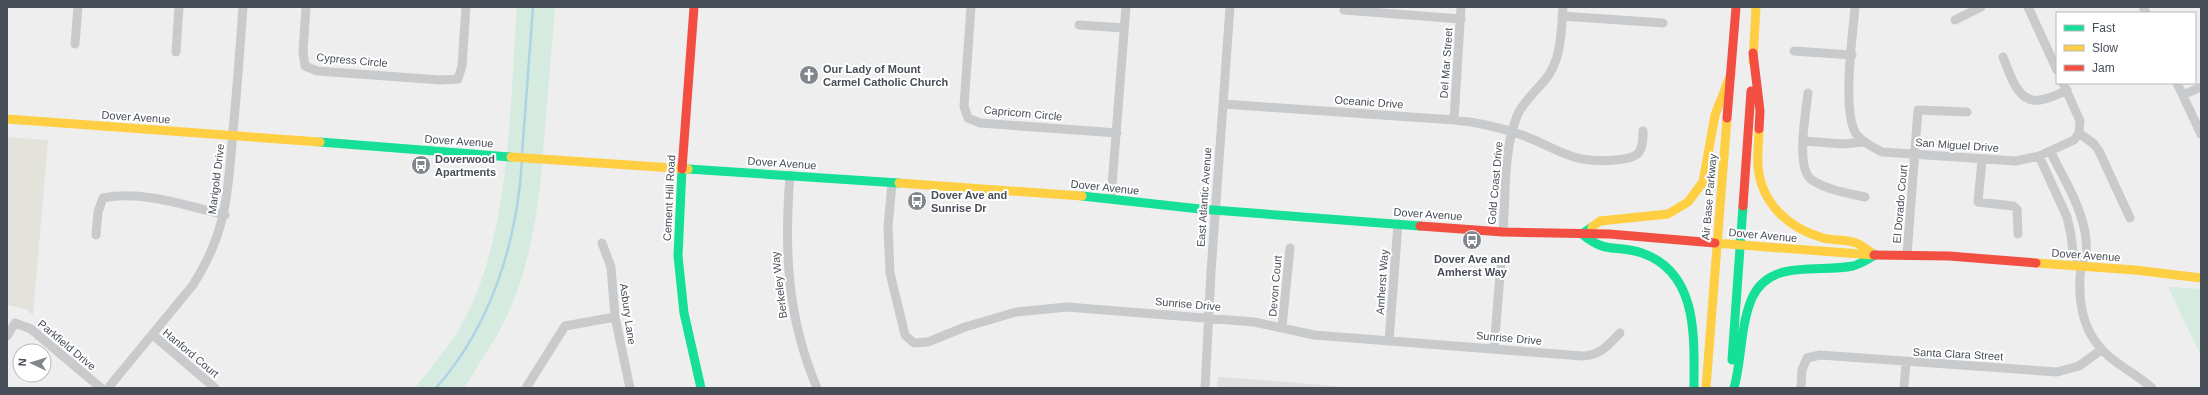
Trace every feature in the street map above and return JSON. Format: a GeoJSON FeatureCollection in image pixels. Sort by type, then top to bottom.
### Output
{"type":"FeatureCollection","features":[{"type":"Feature","properties":{"kind":"main road","name":"Cement Hill Road"},"geometry":{"type":"LineString","coordinates":[[694,7],[678,227],[680,285],[689,342],[701,388]]}},
{"type":"Feature","properties":{"kind":"main road","name":"Air Base Parkway"},"geometry":{"type":"LineString","coordinates":[[1706,388],[1736,7]]}},
{"type":"Feature","properties":{"kind":"main road"},"geometry":{"type":"LineString","coordinates":[[1730,388],[1741,245],[1756,7]]}},
{"type":"Feature","properties":{"kind":"main road"},"geometry":{"type":"LineString","coordinates":[[1734,388],[1749,309],[1757,288],[1765,280],[1782,272],[1855,266],[1875,255],[1858,243],[1824,238],[1802,230],[1787,221],[1772,206],[1763,188],[1758,166],[1760,111],[1753,53]]}},
{"type":"Feature","properties":{"kind":"main road"},"geometry":{"type":"LineString","coordinates":[[1694,388],[1693,321],[1691,307],[1681,285],[1672,274],[1653,259],[1632,251],[1598,246],[1582,234],[1600,221],[1668,214],[1688,202],[1703,182],[1708,161],[1715,115],[1731,74]]}},
{"type":"Feature","properties":{"kind":"main road","name":"Dover Avenue"},"geometry":{"type":"LineString","coordinates":[[7,119],[528,158],[1111,198],[1215,210],[1503,232],[1609,234],[1875,255],[1949,256],[2081,266],[2201,278]]}},
{"type":"Feature","properties":{"kind":"street"},"geometry":{"type":"LineString","coordinates":[[75,44],[78,7]]}},
{"type":"Feature","properties":{"kind":"street"},"geometry":{"type":"LineString","coordinates":[[176,52],[179,7]]}},
{"type":"Feature","properties":{"kind":"street","name":"Marigold Drive"},"geometry":{"type":"LineString","coordinates":[[108,388],[183,300],[204,269],[217,240],[225,215],[229,192],[243,7]]}},
{"type":"Feature","properties":{"kind":"street","name":"Cypress Circle"},"geometry":{"type":"LineString","coordinates":[[306,7],[303,52],[305,66],[317,71],[441,80],[458,79],[462,66],[466,7]]}},
{"type":"Feature","properties":{"kind":"street","name":"Capricorn Circle"},"geometry":{"type":"LineString","coordinates":[[971,7],[964,106],[968,118],[980,123],[1117,132]]}},
{"type":"Feature","properties":{"kind":"street"},"geometry":{"type":"LineString","coordinates":[[1111,198],[1126,7]]}},
{"type":"Feature","properties":{"kind":"street","name":"East Atlantic Avenue"},"geometry":{"type":"LineString","coordinates":[[1205,388],[1215,210],[1230,7]]}},
{"type":"Feature","properties":{"kind":"street","name":"Del Mar Street"},"geometry":{"type":"LineString","coordinates":[[1454,120],[1462,7]]}},
{"type":"Feature","properties":{"kind":"street"},"geometry":{"type":"LineString","coordinates":[[1855,7],[1849,108],[1856,134],[1863,142]]}},
{"type":"Feature","properties":{"kind":"street"},"geometry":{"type":"LineString","coordinates":[[1955,20],[1981,7]]}},
{"type":"Feature","properties":{"kind":"street"},"geometry":{"type":"LineString","coordinates":[[2028,7],[2056,68]]}},
{"type":"Feature","properties":{"kind":"street"},"geometry":{"type":"LineString","coordinates":[[1344,10],[1461,18]]}},
{"type":"Feature","properties":{"kind":"street"},"geometry":{"type":"LineString","coordinates":[[1562,11],[1663,23]]}},
{"type":"Feature","properties":{"kind":"street","name":"Gold Coast Drive"},"geometry":{"type":"LineString","coordinates":[[1503,232],[1508,153],[1512,132],[1517,115],[1525,101],[1546,79],[1554,65],[1558,52],[1562,11]]}},
{"type":"Feature","properties":{"kind":"street"},"geometry":{"type":"LineString","coordinates":[[1079,25],[1124,28]]}},
{"type":"Feature","properties":{"kind":"street"},"geometry":{"type":"LineString","coordinates":[[1794,51],[1852,55]]}},
{"type":"Feature","properties":{"kind":"street"},"geometry":{"type":"LineString","coordinates":[[2003,56],[2020,93],[2028,99],[2040,100],[2065,87],[2080,121],[2079,133],[2094,144],[2099,151],[2130,218]]}},
{"type":"Feature","properties":{"kind":"street"},"geometry":{"type":"LineString","coordinates":[[2177,84],[2201,134]]}},
{"type":"Feature","properties":{"kind":"street"},"geometry":{"type":"LineString","coordinates":[[2183,96],[2201,87]]}},
{"type":"Feature","properties":{"kind":"street"},"geometry":{"type":"LineString","coordinates":[[1808,93],[1802,161],[1804,172],[1811,180],[1830,189],[1865,196]]}},
{"type":"Feature","properties":{"kind":"street","name":"Oceanic Drive"},"geometry":{"type":"LineString","coordinates":[[1223,104],[1454,120],[1486,124],[1512,132],[1568,156],[1582,160],[1599,162],[1633,158],[1640,152],[1643,144],[1643,131]]}},
{"type":"Feature","properties":{"kind":"street","name":"El Dorado Court"},"geometry":{"type":"LineString","coordinates":[[1907,255],[1916,155],[1918,110],[1967,112]]}},
{"type":"Feature","properties":{"kind":"street","name":"San Miguel Drive"},"geometry":{"type":"LineString","coordinates":[[1863,142],[1882,152],[2016,162],[2050,152],[2074,140],[2079,133]]}},
{"type":"Feature","properties":{"kind":"street"},"geometry":{"type":"LineString","coordinates":[[1804,141],[1843,144],[1863,142]]}},
{"type":"Feature","properties":{"kind":"street"},"geometry":{"type":"LineString","coordinates":[[2050,152],[2080,214],[2085,233],[2086,253],[2081,266],[2080,302],[2085,322],[2101,350],[2138,375],[2152,388]]}},
{"type":"Feature","properties":{"kind":"street"},"geometry":{"type":"LineString","coordinates":[[2039,156],[2067,217],[2073,252],[2081,266]]}},
{"type":"Feature","properties":{"kind":"street"},"geometry":{"type":"LineString","coordinates":[[1982,160],[1978,202],[2013,206],[2017,209],[2018,234]]}},
{"type":"Feature","properties":{"kind":"street","name":"Berkeley Way"},"geometry":{"type":"LineString","coordinates":[[790,175],[787,226],[790,287],[802,347],[817,388]]}},
{"type":"Feature","properties":{"kind":"street","name":"Sunrise Drive"},"geometry":{"type":"LineString","coordinates":[[892,183],[888,227],[890,273],[905,335],[914,343],[928,342],[988,319],[1041,308],[1086,308],[1210,318],[1264,323],[1314,335],[1593,356],[1602,352],[1620,333]]}},
{"type":"Feature","properties":{"kind":"street"},"geometry":{"type":"LineString","coordinates":[[96,235],[98,212],[103,198],[115,196],[155,199],[225,215]]}},
{"type":"Feature","properties":{"kind":"street","name":"Amherst Way"},"geometry":{"type":"LineString","coordinates":[[1389,341],[1398,224]]}},
{"type":"Feature","properties":{"kind":"street","name":"Asbury Lane"},"geometry":{"type":"LineString","coordinates":[[602,243],[610,267],[615,318],[630,388]]}},
{"type":"Feature","properties":{"kind":"street","name":"Devon Court"},"geometry":{"type":"LineString","coordinates":[[1282,327],[1290,248]]}},
{"type":"Feature","properties":{"kind":"street"},"geometry":{"type":"LineString","coordinates":[[1494,349],[1501,263]]}},
{"type":"Feature","properties":{"kind":"street"},"geometry":{"type":"LineString","coordinates":[[526,388],[565,326],[615,318]]}},
{"type":"Feature","properties":{"kind":"street","name":"Parkfield Drive"},"geometry":{"type":"LineString","coordinates":[[7,336],[15,324],[31,329],[101,388]]}},
{"type":"Feature","properties":{"kind":"street","name":"Hanford Court"},"geometry":{"type":"LineString","coordinates":[[153,335],[214,388]]}},
{"type":"Feature","properties":{"kind":"street","name":"Santa Clara Street"},"geometry":{"type":"LineString","coordinates":[[1801,388],[1802,370],[1807,358],[1820,355],[2057,372],[2079,366],[2101,350]]}},
{"type":"Feature","properties":{"kind":"street"},"geometry":{"type":"LineString","coordinates":[[1904,388],[1906,362]]}},
{"type":"Feature","properties":{"kind":"shaded area"},"geometry":{"type":"Polygon","coordinates":[[[7,137],[48,140],[33,315],[26,309],[7,305],[7,137]]]}},
{"type":"Feature","properties":{"kind":"shaded area"},"geometry":{"type":"Polygon","coordinates":[[[1218,377],[1252,379],[1356,388],[1217,388],[1218,377]]]}},
{"type":"Feature","properties":{"kind":"green space"},"geometry":{"type":"Polygon","coordinates":[[[517,7],[555,7],[539,195],[533,233],[524,270],[512,305],[504,322],[469,381],[463,388],[415,388],[463,323],[475,297],[487,263],[496,228],[507,155],[517,7]]]}},
{"type":"Feature","properties":{"kind":"green space"},"geometry":{"type":"Polygon","coordinates":[[[2168,287],[2201,289],[2201,356],[2168,287]]]}},
{"type":"Feature","properties":{"kind":"waterway"},"geometry":{"type":"LineString","coordinates":[[522,154],[533,7]]}},
{"type":"Feature","properties":{"kind":"waterway"},"geometry":{"type":"LineString","coordinates":[[436,388],[455,364],[472,338],[498,282],[514,222],[522,161]]}},
{"type":"Feature","properties":{"kind":"traffic: fast"},"geometry":{"type":"LineString","coordinates":[[320,142],[511,157]]}},
{"type":"Feature","properties":{"kind":"traffic: fast"},"geometry":{"type":"LineString","coordinates":[[682,169],[678,256],[684,313],[701,388]]}},
{"type":"Feature","properties":{"kind":"traffic: fast"},"geometry":{"type":"LineString","coordinates":[[688,169],[899,183]]}},
{"type":"Feature","properties":{"kind":"traffic: fast"},"geometry":{"type":"LineString","coordinates":[[1082,196],[1200,209],[1420,226]]}},
{"type":"Feature","properties":{"kind":"traffic: fast"},"geometry":{"type":"LineString","coordinates":[[1732,360],[1743,206]]}},
{"type":"Feature","properties":{"kind":"traffic: fast"},"geometry":{"type":"LineString","coordinates":[[1592,227],[1582,234],[1598,245],[1633,250],[1661,262],[1674,276],[1684,291],[1693,329],[1694,388]]}},
{"type":"Feature","properties":{"kind":"traffic: fast"},"geometry":{"type":"LineString","coordinates":[[1734,388],[1737,377],[1745,320],[1752,298],[1760,285],[1771,277],[1783,272],[1853,266],[1862,263],[1875,255],[1872,253]]}},
{"type":"Feature","properties":{"kind":"traffic: slow"},"geometry":{"type":"LineString","coordinates":[[1753,62],[1756,7]]}},
{"type":"Feature","properties":{"kind":"traffic: slow"},"geometry":{"type":"LineString","coordinates":[[1592,227],[1600,221],[1668,214],[1688,202],[1703,182],[1715,115],[1731,74]]}},
{"type":"Feature","properties":{"kind":"traffic: slow"},"geometry":{"type":"LineString","coordinates":[[1706,388],[1727,118]]}},
{"type":"Feature","properties":{"kind":"traffic: slow"},"geometry":{"type":"LineString","coordinates":[[7,119],[320,142]]}},
{"type":"Feature","properties":{"kind":"traffic: slow"},"geometry":{"type":"LineString","coordinates":[[1759,129],[1758,166],[1760,179],[1764,191],[1778,212],[1798,228],[1810,234],[1827,239],[1852,242],[1860,245],[1872,253]]}},
{"type":"Feature","properties":{"kind":"traffic: slow"},"geometry":{"type":"LineString","coordinates":[[511,157],[688,169]]}},
{"type":"Feature","properties":{"kind":"traffic: slow"},"geometry":{"type":"LineString","coordinates":[[899,183],[1082,196]]}},
{"type":"Feature","properties":{"kind":"traffic: slow"},"geometry":{"type":"LineString","coordinates":[[1715,243],[1874,255]]}},
{"type":"Feature","properties":{"kind":"traffic: slow"},"geometry":{"type":"LineString","coordinates":[[2036,263],[2135,270],[2201,278]]}},
{"type":"Feature","properties":{"kind":"traffic: jam"},"geometry":{"type":"LineString","coordinates":[[682,169],[694,7]]}},
{"type":"Feature","properties":{"kind":"traffic: jam"},"geometry":{"type":"LineString","coordinates":[[1727,118],[1736,7]]}},
{"type":"Feature","properties":{"kind":"traffic: jam"},"geometry":{"type":"LineString","coordinates":[[1753,53],[1760,111],[1759,129]]}},
{"type":"Feature","properties":{"kind":"traffic: jam"},"geometry":{"type":"LineString","coordinates":[[1743,206],[1751,91]]}},
{"type":"Feature","properties":{"kind":"traffic: jam"},"geometry":{"type":"LineString","coordinates":[[1420,226],[1503,232],[1609,234],[1715,243]]}},
{"type":"Feature","properties":{"kind":"traffic: jam"},"geometry":{"type":"LineString","coordinates":[[1874,255],[1949,256],[2036,263]]}},
{"type":"Feature","properties":{"kind":"place","name":"Our Lady of Mount Carmel Catholic Church"},"geometry":{"type":"Point","coordinates":[809,75]}},
{"type":"Feature","properties":{"kind":"place","name":"Doverwood Apartments"},"geometry":{"type":"Point","coordinates":[421,165]}},
{"type":"Feature","properties":{"kind":"place","name":"Dover Ave and Sunrise Dr"},"geometry":{"type":"Point","coordinates":[917,201]}},
{"type":"Feature","properties":{"kind":"place","name":"Dover Ave and Amherst Way"},"geometry":{"type":"Point","coordinates":[1472,240]}}]}
